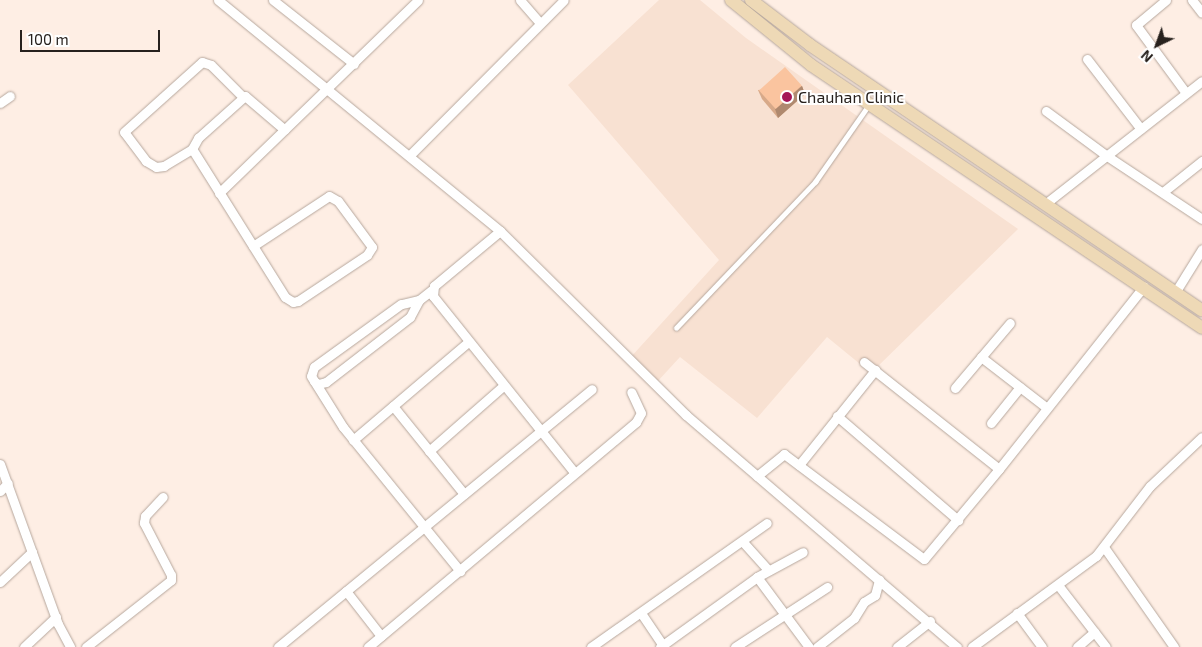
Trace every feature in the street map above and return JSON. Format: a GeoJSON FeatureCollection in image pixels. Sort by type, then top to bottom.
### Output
{"type":"FeatureCollection","features":[{"type":"Feature","properties":{"kind":"main road"},"geometry":{"type":"LineString","coordinates":[[731,0],[776,40],[868,105],[1144,286],[1202,328]]}},
{"type":"Feature","properties":{"kind":"main road"},"geometry":{"type":"LineString","coordinates":[[751,0],[810,45],[1202,310]]}},
{"type":"Feature","properties":{"kind":"street"},"geometry":{"type":"LineString","coordinates":[[218,0],[326,90],[410,156],[500,232],[686,415],[879,580],[930,621],[957,647]]}},
{"type":"Feature","properties":{"kind":"street"},"geometry":{"type":"LineString","coordinates":[[273,0],[354,64]]}},
{"type":"Feature","properties":{"kind":"street"},"geometry":{"type":"LineString","coordinates":[[219,193],[418,0]]}},
{"type":"Feature","properties":{"kind":"street"},"geometry":{"type":"LineString","coordinates":[[520,0],[540,23]]}},
{"type":"Feature","properties":{"kind":"street"},"geometry":{"type":"LineString","coordinates":[[410,156],[564,0]]}},
{"type":"Feature","properties":{"kind":"street"},"geometry":{"type":"LineString","coordinates":[[1166,0],[1136,25],[1186,93]]}},
{"type":"Feature","properties":{"kind":"street"},"geometry":{"type":"LineString","coordinates":[[1192,0],[1202,12]]}},
{"type":"Feature","properties":{"kind":"street"},"geometry":{"type":"LineString","coordinates":[[1087,60],[1141,129]]}},
{"type":"Feature","properties":{"kind":"street"},"geometry":{"type":"LineString","coordinates":[[243,97],[207,62],[202,62],[124,132],[146,161],[156,167],[164,166],[192,149],[198,138],[243,97],[248,96],[285,130]]}},
{"type":"Feature","properties":{"kind":"street"},"geometry":{"type":"LineString","coordinates":[[1046,204],[1202,81]]}},
{"type":"Feature","properties":{"kind":"street"},"geometry":{"type":"LineString","coordinates":[[0,104],[10,96]]}},
{"type":"Feature","properties":{"kind":"street"},"geometry":{"type":"LineString","coordinates":[[1046,111],[1107,156],[1202,219]]}},
{"type":"Feature","properties":{"kind":"street"},"geometry":{"type":"LineString","coordinates":[[192,149],[285,297],[292,302],[367,254],[372,247],[331,196],[253,246]]}},
{"type":"Feature","properties":{"kind":"street"},"geometry":{"type":"LineString","coordinates":[[1163,192],[1202,161]]}},
{"type":"Feature","properties":{"kind":"street"},"geometry":{"type":"LineString","coordinates":[[313,381],[318,384],[326,382],[410,317],[419,300],[500,232]]}},
{"type":"Feature","properties":{"kind":"street"},"geometry":{"type":"LineString","coordinates":[[1176,291],[1202,249]]}},
{"type":"Feature","properties":{"kind":"street"},"geometry":{"type":"LineString","coordinates":[[756,476],[782,453],[919,557],[927,556],[999,469],[1144,286]]}},
{"type":"Feature","properties":{"kind":"street"},"geometry":{"type":"LineString","coordinates":[[432,290],[436,302],[574,472]]}},
{"type":"Feature","properties":{"kind":"street"},"geometry":{"type":"LineString","coordinates":[[419,300],[401,304],[311,371],[313,381],[353,440],[460,571]]}},
{"type":"Feature","properties":{"kind":"street"},"geometry":{"type":"LineString","coordinates":[[955,388],[1010,323]]}},
{"type":"Feature","properties":{"kind":"street"},"geometry":{"type":"LineString","coordinates":[[353,440],[468,342]]}},
{"type":"Feature","properties":{"kind":"street"},"geometry":{"type":"LineString","coordinates":[[981,357],[1047,408]]}},
{"type":"Feature","properties":{"kind":"street"},"geometry":{"type":"LineString","coordinates":[[864,362],[999,469]]}},
{"type":"Feature","properties":{"kind":"street"},"geometry":{"type":"LineString","coordinates":[[799,465],[874,370]]}},
{"type":"Feature","properties":{"kind":"street"},"geometry":{"type":"LineString","coordinates":[[429,451],[503,386]]}},
{"type":"Feature","properties":{"kind":"street"},"geometry":{"type":"LineString","coordinates":[[991,423],[1020,387]]}},
{"type":"Feature","properties":{"kind":"street"},"geometry":{"type":"LineString","coordinates":[[278,647],[592,388]]}},
{"type":"Feature","properties":{"kind":"street"},"geometry":{"type":"LineString","coordinates":[[368,647],[638,420],[641,412],[631,392]]}},
{"type":"Feature","properties":{"kind":"street"},"geometry":{"type":"LineString","coordinates":[[393,406],[464,494]]}},
{"type":"Feature","properties":{"kind":"street"},"geometry":{"type":"LineString","coordinates":[[838,416],[958,520]]}},
{"type":"Feature","properties":{"kind":"street"},"geometry":{"type":"LineString","coordinates":[[972,647],[1058,585],[1104,547],[1150,486],[1202,437]]}},
{"type":"Feature","properties":{"kind":"street"},"geometry":{"type":"LineString","coordinates":[[0,464],[56,617],[70,647]]}},
{"type":"Feature","properties":{"kind":"street"},"geometry":{"type":"LineString","coordinates":[[0,491],[8,483]]}},
{"type":"Feature","properties":{"kind":"street"},"geometry":{"type":"LineString","coordinates":[[86,647],[171,580],[171,575],[144,523],[145,516],[163,497]]}},
{"type":"Feature","properties":{"kind":"street"},"geometry":{"type":"LineString","coordinates":[[591,647],[743,542],[767,523]]}},
{"type":"Feature","properties":{"kind":"street"},"geometry":{"type":"LineString","coordinates":[[743,542],[768,570]]}},
{"type":"Feature","properties":{"kind":"street"},"geometry":{"type":"LineString","coordinates":[[1104,547],[1174,647]]}},
{"type":"Feature","properties":{"kind":"street"},"geometry":{"type":"LineString","coordinates":[[0,582],[32,552]]}},
{"type":"Feature","properties":{"kind":"street"},"geometry":{"type":"LineString","coordinates":[[641,613],[662,646],[768,570],[803,552]]}},
{"type":"Feature","properties":{"kind":"street"},"geometry":{"type":"LineString","coordinates":[[757,578],[809,647]]}},
{"type":"Feature","properties":{"kind":"street"},"geometry":{"type":"LineString","coordinates":[[817,647],[857,615],[864,602],[875,595],[879,580]]}},
{"type":"Feature","properties":{"kind":"street"},"geometry":{"type":"LineString","coordinates":[[1058,585],[1106,647]]}},
{"type":"Feature","properties":{"kind":"street"},"geometry":{"type":"LineString","coordinates":[[734,647],[827,587]]}},
{"type":"Feature","properties":{"kind":"street"},"geometry":{"type":"LineString","coordinates":[[346,591],[381,636]]}},
{"type":"Feature","properties":{"kind":"street"},"geometry":{"type":"LineString","coordinates":[[1017,613],[1042,647]]}},
{"type":"Feature","properties":{"kind":"street"},"geometry":{"type":"LineString","coordinates":[[24,647],[56,617]]}},
{"type":"Feature","properties":{"kind":"street"},"geometry":{"type":"LineString","coordinates":[[897,647],[930,621]]}},
{"type":"Feature","properties":{"kind":"street"},"geometry":{"type":"LineString","coordinates":[[1077,647],[1094,632]]}},
{"type":"Feature","properties":{"kind":"lane"},"geometry":{"type":"LineString","coordinates":[[676,328],[815,182],[868,105]]}},
{"type":"Feature","properties":{"kind":"shaded area"},"geometry":{"type":"Polygon","coordinates":[[[659,0],[700,0],[746,38],[1018,229],[871,373],[827,337],[757,418],[680,357],[657,382],[630,358],[719,260],[568,85],[659,0]]]}},
{"type":"Feature","properties":{"kind":"building"},"geometry":{"type":"Polygon","coordinates":[[[785,67],[802,86],[776,109],[759,90],[785,67]]]}},
{"type":"Feature","properties":{"kind":"place","name":"Chauhan Clinic"},"geometry":{"type":"Point","coordinates":[787,97]}}]}
